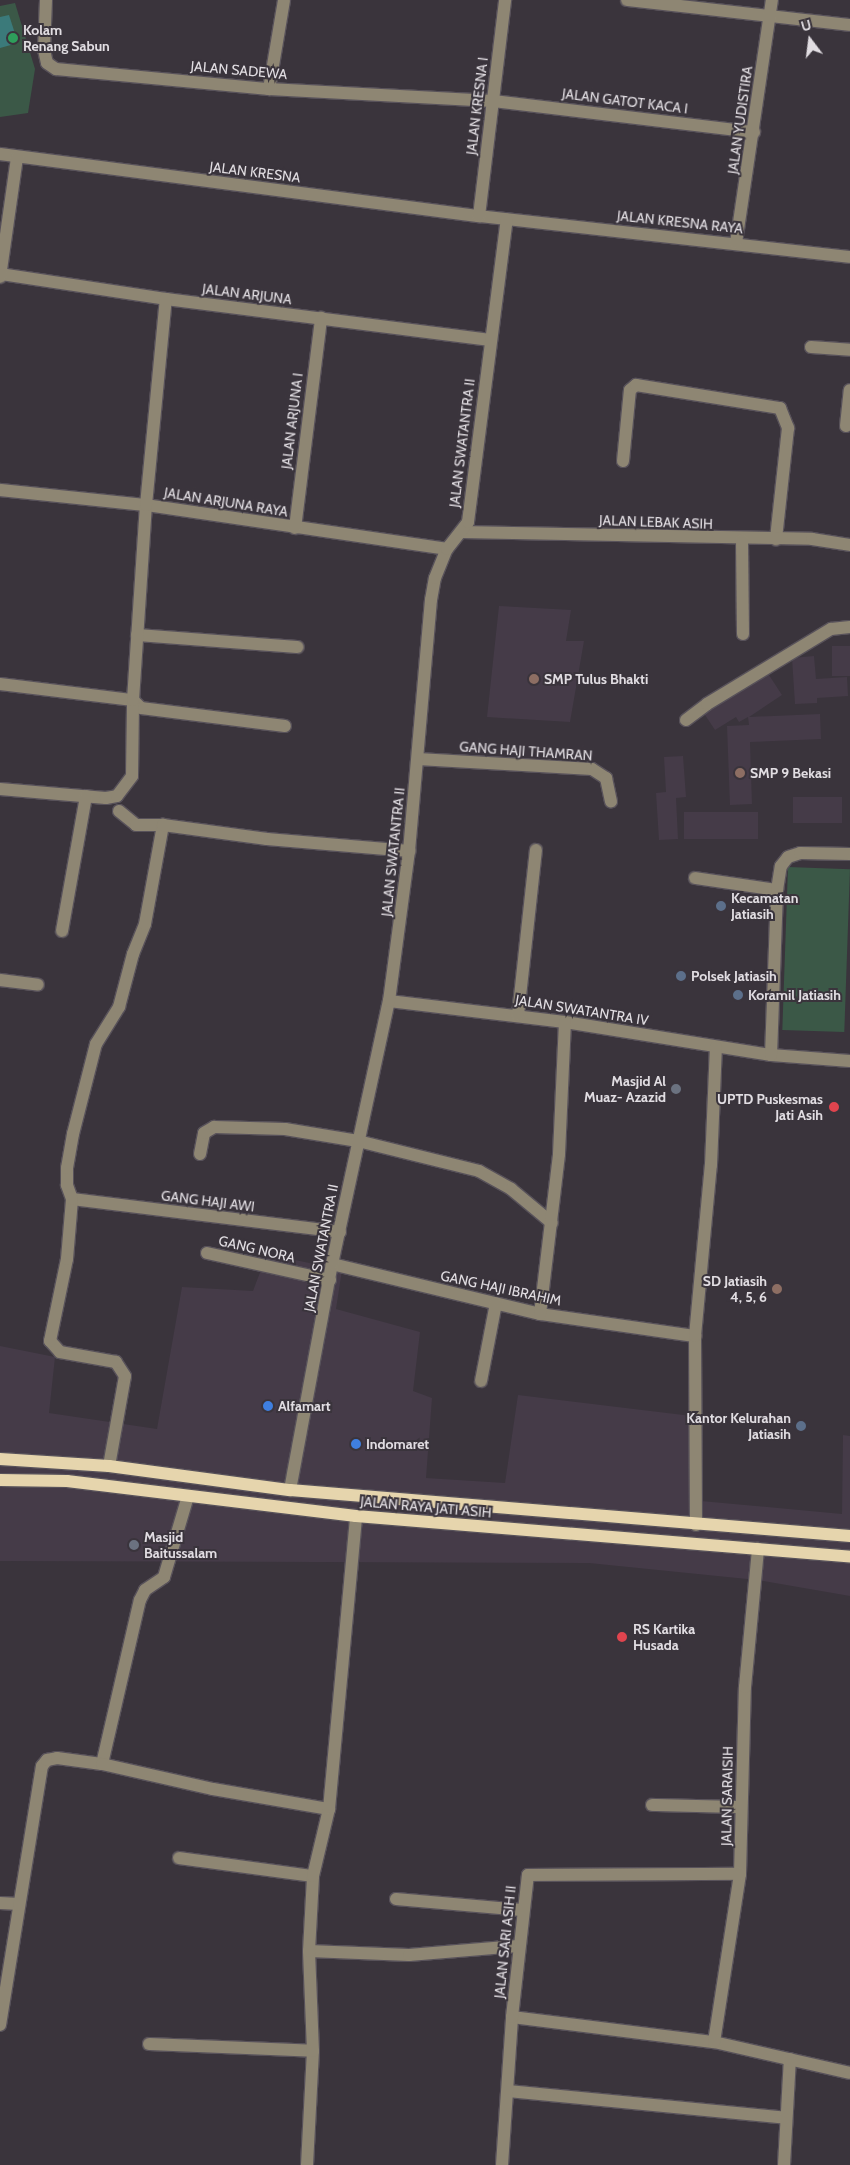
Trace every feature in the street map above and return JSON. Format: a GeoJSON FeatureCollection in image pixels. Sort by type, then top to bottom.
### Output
{"type":"FeatureCollection","features":[{"type":"Feature","properties":{"kind":"main road","name":"JALAN RAYA JATI ASIH"},"geometry":{"type":"LineString","coordinates":[[0,1459],[109,1466],[290,1490],[696,1525],[850,1536]]}},
{"type":"Feature","properties":{"kind":"main road","name":"JALAN RAYA JATI ASIH"},"geometry":{"type":"LineString","coordinates":[[0,1480],[68,1481],[356,1516],[850,1557]]}},
{"type":"Feature","properties":{"kind":"street","name":"JALAN SADEWA"},"geometry":{"type":"LineString","coordinates":[[46,0],[44,50],[47,63],[56,69],[269,89],[493,101]]}},
{"type":"Feature","properties":{"kind":"street"},"geometry":{"type":"LineString","coordinates":[[269,89],[284,0]]}},
{"type":"Feature","properties":{"kind":"street","name":"JALAN KRESNA I"},"geometry":{"type":"LineString","coordinates":[[479,216],[505,0]]}},
{"type":"Feature","properties":{"kind":"street"},"geometry":{"type":"LineString","coordinates":[[627,0],[850,25]]}},
{"type":"Feature","properties":{"kind":"street","name":"JALAN YUDISTIRA"},"geometry":{"type":"LineString","coordinates":[[736,243],[754,132],[772,0]]}},
{"type":"Feature","properties":{"kind":"street","name":"JALAN GATOT KACA I"},"geometry":{"type":"LineString","coordinates":[[493,101],[754,132]]}},
{"type":"Feature","properties":{"kind":"street","name":"JALAN KRESNA"},"geometry":{"type":"LineString","coordinates":[[0,154],[506,219]]}},
{"type":"Feature","properties":{"kind":"street"},"geometry":{"type":"LineString","coordinates":[[0,276],[17,157]]}},
{"type":"Feature","properties":{"kind":"street","name":"JALAN KRESNA RAYA"},"geometry":{"type":"LineString","coordinates":[[506,219],[850,257]]}},
{"type":"Feature","properties":{"kind":"street","name":"JALAN SWATANTRA II"},"geometry":{"type":"LineString","coordinates":[[290,1490],[332,1264],[388,1001],[410,852],[431,600],[435,578],[447,549],[468,522],[506,219]]}},
{"type":"Feature","properties":{"kind":"street","name":"JALAN ARJUNA"},"geometry":{"type":"LineString","coordinates":[[0,276],[490,340]]}},
{"type":"Feature","properties":{"kind":"street"},"geometry":{"type":"LineString","coordinates":[[0,789],[86,796],[117,796],[126,788],[132,776],[133,700],[146,505],[166,299]]}},
{"type":"Feature","properties":{"kind":"street","name":"JALAN ARJUNA I"},"geometry":{"type":"LineString","coordinates":[[294,528],[321,318]]}},
{"type":"Feature","properties":{"kind":"street"},"geometry":{"type":"LineString","coordinates":[[811,347],[850,350]]}},
{"type":"Feature","properties":{"kind":"street"},"geometry":{"type":"LineString","coordinates":[[623,461],[630,390],[636,385],[780,408],[788,428],[776,539]]}},
{"type":"Feature","properties":{"kind":"street"},"geometry":{"type":"LineString","coordinates":[[846,426],[850,390]]}},
{"type":"Feature","properties":{"kind":"street","name":"JALAN ARJUNA RAYA"},"geometry":{"type":"LineString","coordinates":[[0,490],[146,505],[447,549]]}},
{"type":"Feature","properties":{"kind":"street","name":"JALAN LEBAK ASIH"},"geometry":{"type":"LineString","coordinates":[[461,532],[742,540],[812,539],[850,545]]}},
{"type":"Feature","properties":{"kind":"street"},"geometry":{"type":"LineString","coordinates":[[742,540],[743,634]]}},
{"type":"Feature","properties":{"kind":"street"},"geometry":{"type":"LineString","coordinates":[[686,720],[707,704],[831,629],[850,627]]}},
{"type":"Feature","properties":{"kind":"street"},"geometry":{"type":"LineString","coordinates":[[137,635],[298,647]]}},
{"type":"Feature","properties":{"kind":"street"},"geometry":{"type":"LineString","coordinates":[[0,684],[133,700],[141,708],[285,726]]}},
{"type":"Feature","properties":{"kind":"street","name":"GANG HAJI THAMRAN"},"geometry":{"type":"LineString","coordinates":[[418,759],[592,769],[606,778],[611,801]]}},
{"type":"Feature","properties":{"kind":"street"},"geometry":{"type":"LineString","coordinates":[[62,931],[86,796]]}},
{"type":"Feature","properties":{"kind":"street"},"geometry":{"type":"LineString","coordinates":[[119,811],[136,825],[163,825],[267,840],[410,852]]}},
{"type":"Feature","properties":{"kind":"street"},"geometry":{"type":"LineString","coordinates":[[109,1466],[125,1376],[116,1362],[60,1352],[50,1341],[67,1259],[72,1199],[67,1185],[73,1134],[96,1044],[119,1007],[132,954],[145,924],[163,825]]}},
{"type":"Feature","properties":{"kind":"street"},"geometry":{"type":"LineString","coordinates":[[518,1015],[536,850]]}},
{"type":"Feature","properties":{"kind":"street"},"geometry":{"type":"LineString","coordinates":[[771,1055],[777,890],[781,866],[788,857],[800,852],[850,854]]}},
{"type":"Feature","properties":{"kind":"street"},"geometry":{"type":"LineString","coordinates":[[695,878],[777,890]]}},
{"type":"Feature","properties":{"kind":"street"},"geometry":{"type":"LineString","coordinates":[[0,980],[38,985]]}},
{"type":"Feature","properties":{"kind":"street","name":"JALAN SWATANTRA IV"},"geometry":{"type":"LineString","coordinates":[[388,1001],[518,1015],[771,1055],[850,1060]]}},
{"type":"Feature","properties":{"kind":"street"},"geometry":{"type":"LineString","coordinates":[[540,1314],[552,1223],[565,1022]]}},
{"type":"Feature","properties":{"kind":"street"},"geometry":{"type":"LineString","coordinates":[[696,1525],[695,1336],[711,1165],[716,1047]]}},
{"type":"Feature","properties":{"kind":"street"},"geometry":{"type":"LineString","coordinates":[[200,1154],[204,1132],[214,1128],[285,1129],[358,1142],[479,1171],[511,1189],[552,1223]]}},
{"type":"Feature","properties":{"kind":"street","name":"GANG HAJI AWI"},"geometry":{"type":"LineString","coordinates":[[72,1199],[340,1232]]}},
{"type":"Feature","properties":{"kind":"street","name":"GANG NORA"},"geometry":{"type":"LineString","coordinates":[[207,1253],[330,1280]]}},
{"type":"Feature","properties":{"kind":"street","name":"GANG HAJI IBRAHIM"},"geometry":{"type":"LineString","coordinates":[[332,1264],[540,1314],[695,1336]]}},
{"type":"Feature","properties":{"kind":"street"},"geometry":{"type":"LineString","coordinates":[[481,1381],[496,1304]]}},
{"type":"Feature","properties":{"kind":"street"},"geometry":{"type":"LineString","coordinates":[[102,1764],[140,1600],[145,1590],[164,1578],[188,1496]]}},
{"type":"Feature","properties":{"kind":"street"},"geometry":{"type":"LineString","coordinates":[[307,2165],[313,2051],[309,1951],[313,1876],[329,1809],[356,1516]]}},
{"type":"Feature","properties":{"kind":"street","name":"JALAN SARAISIH"},"geometry":{"type":"LineString","coordinates":[[714,2042],[740,1874],[745,1687],[758,1549]]}},
{"type":"Feature","properties":{"kind":"street"},"geometry":{"type":"LineString","coordinates":[[0,2025],[42,1766],[47,1760],[57,1758],[102,1764],[213,1789],[329,1809]]}},
{"type":"Feature","properties":{"kind":"street"},"geometry":{"type":"LineString","coordinates":[[652,1805],[741,1807]]}},
{"type":"Feature","properties":{"kind":"street"},"geometry":{"type":"LineString","coordinates":[[179,1858],[313,1876]]}},
{"type":"Feature","properties":{"kind":"street","name":"JALAN SARI ASIH II"},"geometry":{"type":"LineString","coordinates":[[502,2165],[518,1946],[528,1875],[740,1874]]}},
{"type":"Feature","properties":{"kind":"street"},"geometry":{"type":"LineString","coordinates":[[396,1899],[522,1910]]}},
{"type":"Feature","properties":{"kind":"street"},"geometry":{"type":"LineString","coordinates":[[0,1903],[19,1904]]}},
{"type":"Feature","properties":{"kind":"street"},"geometry":{"type":"LineString","coordinates":[[309,1951],[409,1955],[518,1946]]}},
{"type":"Feature","properties":{"kind":"street"},"geometry":{"type":"LineString","coordinates":[[512,2016],[714,2042],[850,2073]]}},
{"type":"Feature","properties":{"kind":"street"},"geometry":{"type":"LineString","coordinates":[[149,2044],[313,2051]]}},
{"type":"Feature","properties":{"kind":"street"},"geometry":{"type":"LineString","coordinates":[[784,2165],[790,2059]]}},
{"type":"Feature","properties":{"kind":"street"},"geometry":{"type":"LineString","coordinates":[[508,2091],[786,2118]]}},
{"type":"Feature","properties":{"kind":"shaded area","name":"SMP Tulus Bhakti"},"geometry":{"type":"Polygon","coordinates":[[[499,606],[571,610],[566,641],[584,641],[570,722],[487,717],[499,606]]]}},
{"type":"Feature","properties":{"kind":"shaded area"},"geometry":{"type":"Polygon","coordinates":[[[832,646],[850,646],[850,676],[832,676],[832,646]]]}},
{"type":"Feature","properties":{"kind":"shaded area"},"geometry":{"type":"Polygon","coordinates":[[[814,656],[816,679],[847,677],[848,696],[817,698],[817,703],[795,704],[792,658],[814,656]]]}},
{"type":"Feature","properties":{"kind":"shaded area","name":"SMP 9 Bekasi"},"geometry":{"type":"Polygon","coordinates":[[[767,672],[782,695],[749,717],[820,714],[821,739],[750,742],[752,804],[730,805],[727,726],[749,725],[748,717],[739,722],[736,717],[715,730],[703,712],[767,672]]]}},
{"type":"Feature","properties":{"kind":"shaded area"},"geometry":{"type":"Polygon","coordinates":[[[683,756],[686,797],[676,798],[678,839],[659,840],[656,793],[666,792],[664,757],[683,756]]]}},
{"type":"Feature","properties":{"kind":"shaded area","name":"SMP 9 Bekasi"},"geometry":{"type":"Polygon","coordinates":[[[793,797],[842,797],[842,823],[793,823],[793,797]]]}},
{"type":"Feature","properties":{"kind":"shaded area","name":"SMP 9 Bekasi"},"geometry":{"type":"Polygon","coordinates":[[[684,812],[758,812],[758,839],[684,839],[684,812]]]}},
{"type":"Feature","properties":{"kind":"shaded area"},"geometry":{"type":"Polygon","coordinates":[[[267,1254],[342,1270],[336,1309],[420,1332],[413,1391],[432,1398],[426,1478],[505,1483],[518,1395],[700,1417],[701,1501],[842,1514],[843,1435],[850,1436],[850,1596],[757,1580],[589,1563],[0,1561],[0,1346],[55,1357],[49,1413],[157,1429],[182,1287],[253,1291],[267,1254]]]}},
{"type":"Feature","properties":{"kind":"green space","name":"Kolam Renang Sabun"},"geometry":{"type":"Polygon","coordinates":[[[15,3],[35,69],[28,113],[0,117],[0,6],[15,3]]]}},
{"type":"Feature","properties":{"kind":"green space"},"geometry":{"type":"Polygon","coordinates":[[[788,867],[850,869],[844,1032],[782,1030],[788,867]]]}},
{"type":"Feature","properties":{"kind":"water"},"geometry":{"type":"Polygon","coordinates":[[[9,15],[18,43],[0,48],[0,17],[9,15]]]}},
{"type":"Feature","properties":{"kind":"place","name":"Kolam Renang Sabun"},"geometry":{"type":"Point","coordinates":[13,38]}},
{"type":"Feature","properties":{"kind":"place","name":"SMP Tulus Bhakti"},"geometry":{"type":"Point","coordinates":[534,679]}},
{"type":"Feature","properties":{"kind":"place","name":"SMP 9 Bekasi"},"geometry":{"type":"Point","coordinates":[740,773]}},
{"type":"Feature","properties":{"kind":"place","name":"Kecamatan Jatiasih"},"geometry":{"type":"Point","coordinates":[721,906]}},
{"type":"Feature","properties":{"kind":"place","name":"Polsek Jatiasih"},"geometry":{"type":"Point","coordinates":[681,976]}},
{"type":"Feature","properties":{"kind":"place","name":"Koramil Jatiasih"},"geometry":{"type":"Point","coordinates":[738,995]}},
{"type":"Feature","properties":{"kind":"place","name":"Masjid Al Muaz- Azazid"},"geometry":{"type":"Point","coordinates":[676,1089]}},
{"type":"Feature","properties":{"kind":"place","name":"UPTD Puskesmas Jati Asih"},"geometry":{"type":"Point","coordinates":[834,1107]}},
{"type":"Feature","properties":{"kind":"place","name":"SD Jatiasih 4, 5, 6"},"geometry":{"type":"Point","coordinates":[777,1289]}},
{"type":"Feature","properties":{"kind":"place","name":"Alfamart"},"geometry":{"type":"Point","coordinates":[268,1406]}},
{"type":"Feature","properties":{"kind":"place","name":"Kantor Kelurahan Jatiasih"},"geometry":{"type":"Point","coordinates":[801,1426]}},
{"type":"Feature","properties":{"kind":"place","name":"Indomaret"},"geometry":{"type":"Point","coordinates":[356,1444]}},
{"type":"Feature","properties":{"kind":"place","name":"Masjid Baitussalam"},"geometry":{"type":"Point","coordinates":[134,1545]}},
{"type":"Feature","properties":{"kind":"place","name":"RS Kartika Husada"},"geometry":{"type":"Point","coordinates":[622,1637]}}]}
